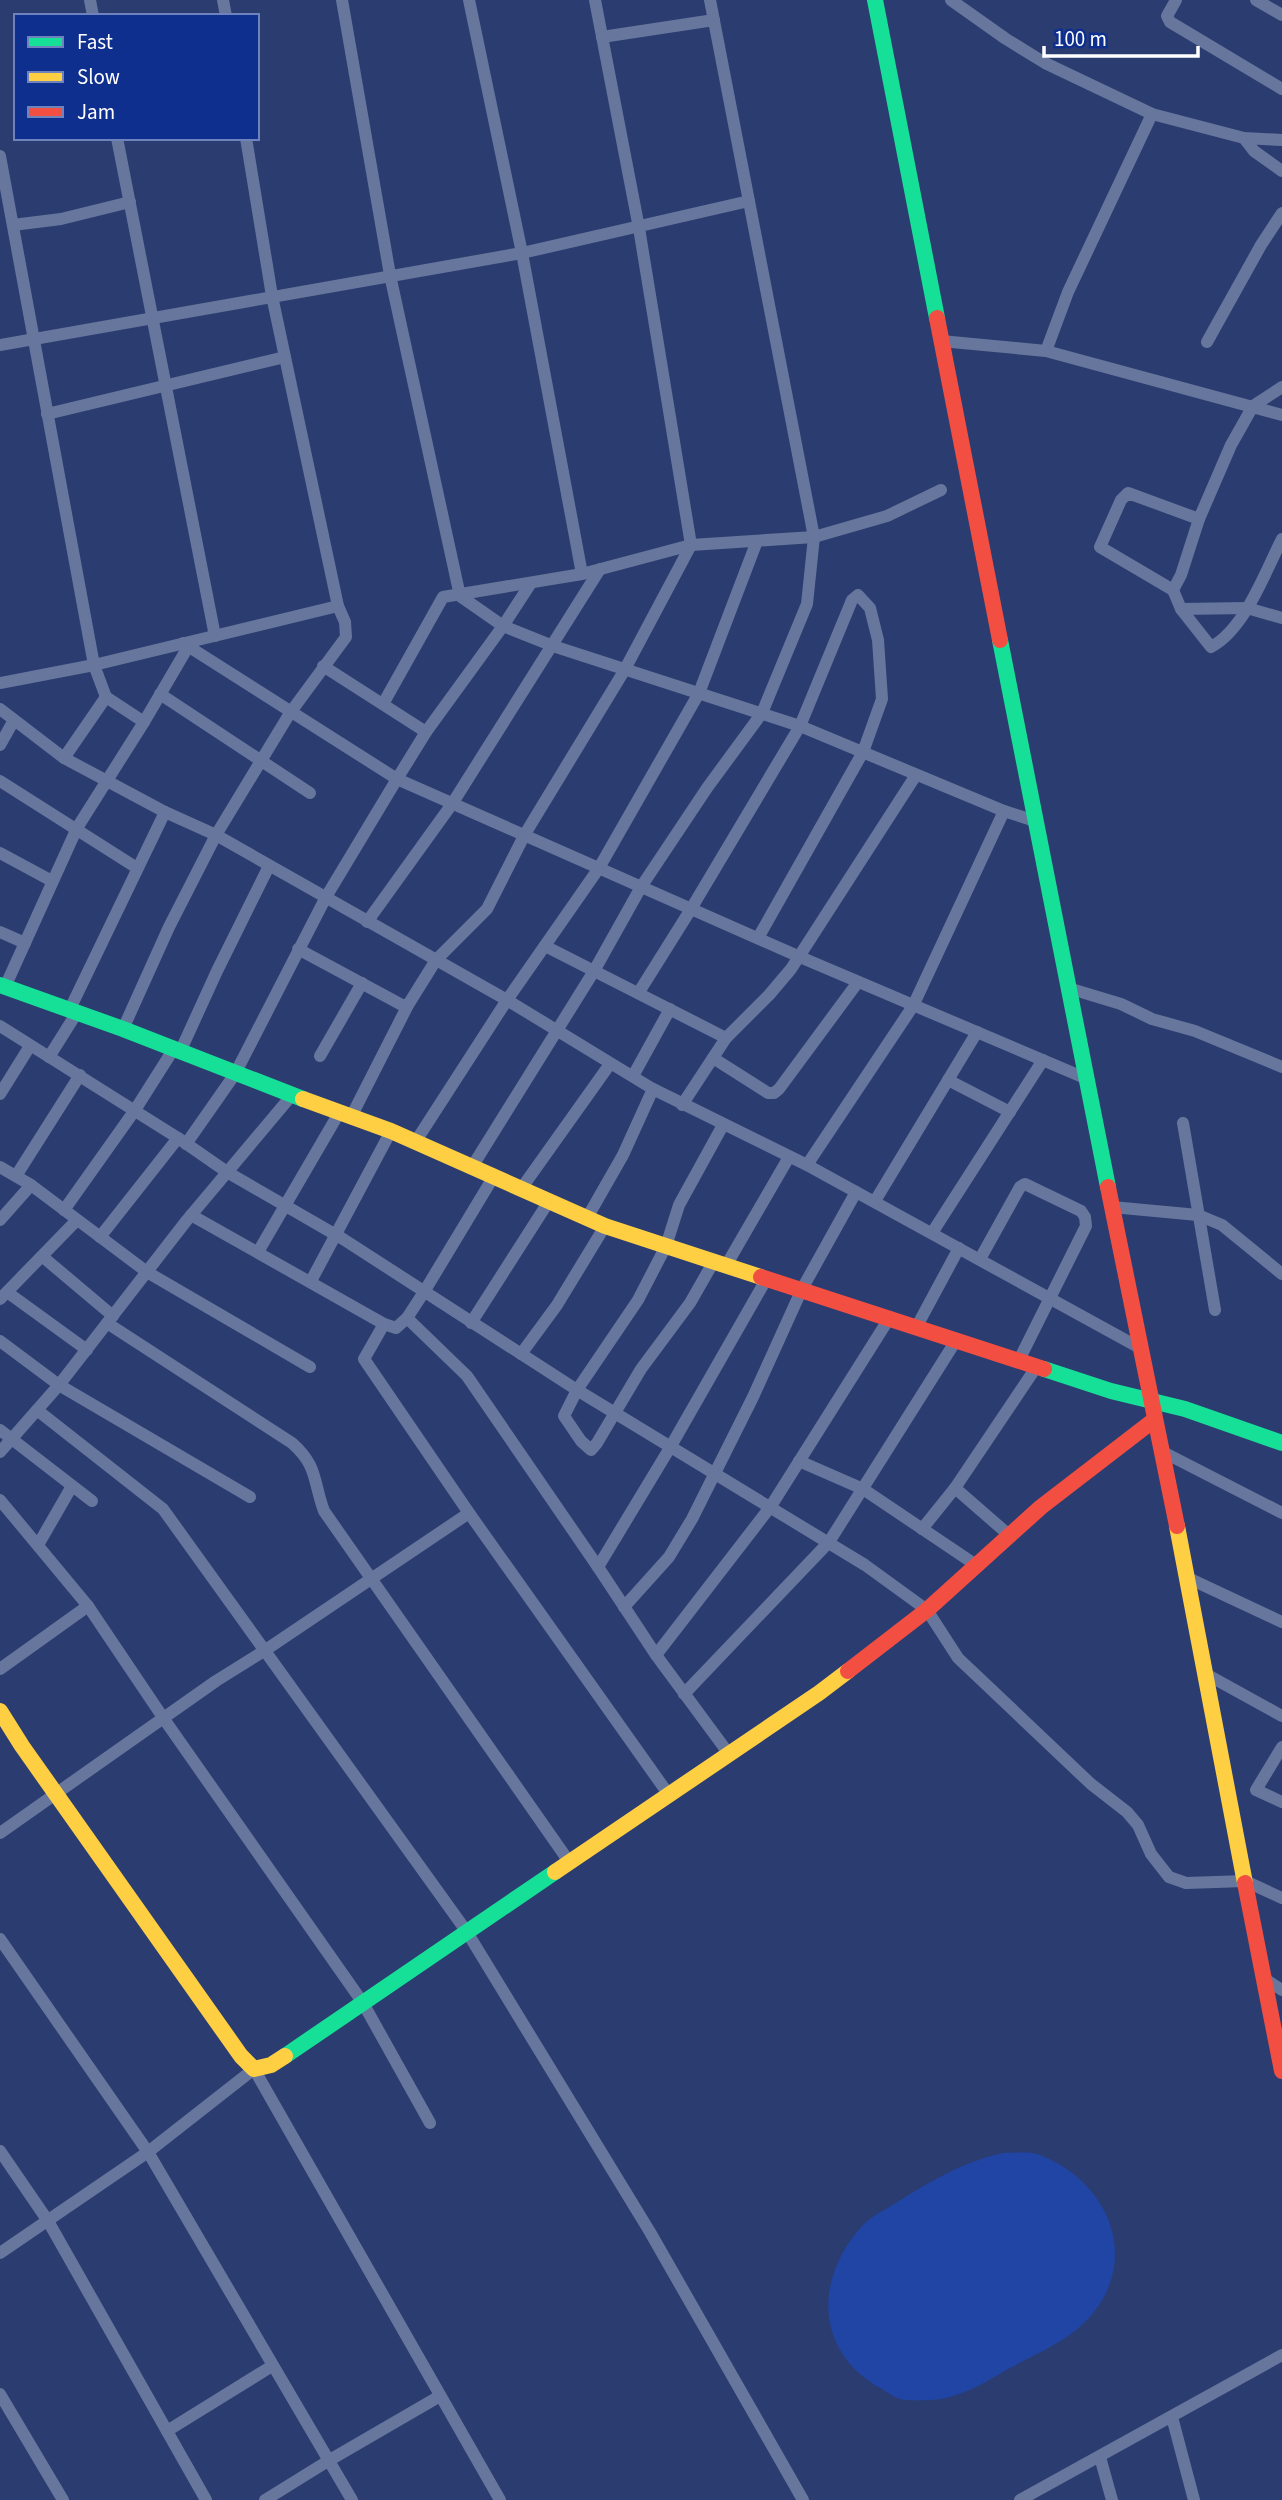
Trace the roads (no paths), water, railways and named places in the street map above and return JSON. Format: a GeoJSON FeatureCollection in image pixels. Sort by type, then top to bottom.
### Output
{"type":"FeatureCollection","features":[{"type":"Feature","properties":{"kind":"street"},"geometry":{"type":"LineString","coordinates":[[342,0],[390,275],[460,596],[503,626],[553,646],[800,726],[1004,811],[1035,821]]}},
{"type":"Feature","properties":{"kind":"street"},"geometry":{"type":"LineString","coordinates":[[469,0],[522,253],[582,574]]}},
{"type":"Feature","properties":{"kind":"street"},"geometry":{"type":"LineString","coordinates":[[258,1252],[283,1205],[345,1115],[436,960],[487,909],[525,834],[624,671],[691,545],[639,228],[595,0]]}},
{"type":"Feature","properties":{"kind":"street"},"geometry":{"type":"LineString","coordinates":[[472,1167],[594,971],[641,887],[707,788],[762,713],[807,604],[814,537],[710,0]]}},
{"type":"Feature","properties":{"kind":"street"},"geometry":{"type":"LineString","coordinates":[[875,0],[1085,1078],[1188,1578],[1282,2071]]}},
{"type":"Feature","properties":{"kind":"street"},"geometry":{"type":"LineString","coordinates":[[951,0],[1006,39],[1045,62],[1152,114],[1244,138],[1282,140]]}},
{"type":"Feature","properties":{"kind":"street"},"geometry":{"type":"LineString","coordinates":[[1176,0],[1167,16],[1170,22],[1282,89]]}},
{"type":"Feature","properties":{"kind":"street"},"geometry":{"type":"LineString","coordinates":[[1256,0],[1282,15]]}},
{"type":"Feature","properties":{"kind":"street"},"geometry":{"type":"LineString","coordinates":[[602,37],[714,20]]}},
{"type":"Feature","properties":{"kind":"street"},"geometry":{"type":"LineString","coordinates":[[1046,351],[1068,292],[1152,114]]}},
{"type":"Feature","properties":{"kind":"street"},"geometry":{"type":"LineString","coordinates":[[1244,138],[1254,151],[1282,171]]}},
{"type":"Feature","properties":{"kind":"street"},"geometry":{"type":"LineString","coordinates":[[117,140],[215,636]]}},
{"type":"Feature","properties":{"kind":"street"},"geometry":{"type":"LineString","coordinates":[[123,1030],[169,927],[216,835],[290,713],[346,636],[272,296],[246,140]]}},
{"type":"Feature","properties":{"kind":"street"},"geometry":{"type":"LineString","coordinates":[[0,156],[94,665],[106,696],[144,722]]}},
{"type":"Feature","properties":{"kind":"street"},"geometry":{"type":"LineString","coordinates":[[0,345],[522,253],[749,201]]}},
{"type":"Feature","properties":{"kind":"street"},"geometry":{"type":"LineString","coordinates":[[13,225],[61,219],[130,202]]}},
{"type":"Feature","properties":{"kind":"street"},"geometry":{"type":"LineString","coordinates":[[1207,342],[1282,213]]}},
{"type":"Feature","properties":{"kind":"street"},"geometry":{"type":"LineString","coordinates":[[941,341],[1046,351],[1282,415]]}},
{"type":"Feature","properties":{"kind":"street"},"geometry":{"type":"LineString","coordinates":[[47,414],[285,357]]}},
{"type":"Feature","properties":{"kind":"street"},"geometry":{"type":"LineString","coordinates":[[1173,590],[1181,575],[1199,519],[1231,445],[1253,406],[1282,387]]}},
{"type":"Feature","properties":{"kind":"street"},"geometry":{"type":"LineString","coordinates":[[383,704],[443,597],[582,574],[691,545],[814,537],[887,516],[942,490]]}},
{"type":"Feature","properties":{"kind":"street"},"geometry":{"type":"LineString","coordinates":[[1199,519],[1128,494],[1121,500],[1100,547],[1173,590],[1181,609],[1211,647],[1221,642],[1247,608],[1282,538]]}},
{"type":"Feature","properties":{"kind":"street"},"geometry":{"type":"LineString","coordinates":[[416,1141],[507,1000],[599,867],[699,693],[757,541]]}},
{"type":"Feature","properties":{"kind":"street"},"geometry":{"type":"LineString","coordinates":[[367,922],[453,804],[600,569]]}},
{"type":"Feature","properties":{"kind":"street"},"geometry":{"type":"LineString","coordinates":[[100,1237],[182,1141],[234,1074],[326,897],[397,779],[426,732],[531,583]]}},
{"type":"Feature","properties":{"kind":"street"},"geometry":{"type":"LineString","coordinates":[[639,992],[800,726],[852,600],[858,595],[870,608],[878,640],[882,699],[863,752],[758,938]]}},
{"type":"Feature","properties":{"kind":"street"},"geometry":{"type":"LineString","coordinates":[[0,683],[186,645],[338,606]]}},
{"type":"Feature","properties":{"kind":"street"},"geometry":{"type":"LineString","coordinates":[[1181,609],[1247,608],[1282,618]]}},
{"type":"Feature","properties":{"kind":"street"},"geometry":{"type":"LineString","coordinates":[[186,645],[144,722],[77,828],[3,986],[391,1131],[605,1226],[1111,1391],[1185,1409],[1282,1443]]}},
{"type":"Feature","properties":{"kind":"street"},"geometry":{"type":"LineString","coordinates":[[186,645],[397,779],[800,957],[1085,1078]]}},
{"type":"Feature","properties":{"kind":"street"},"geometry":{"type":"LineString","coordinates":[[323,666],[426,732]]}},
{"type":"Feature","properties":{"kind":"street"},"geometry":{"type":"LineString","coordinates":[[160,694],[310,793]]}},
{"type":"Feature","properties":{"kind":"street"},"geometry":{"type":"LineString","coordinates":[[64,758],[106,696]]}},
{"type":"Feature","properties":{"kind":"street"},"geometry":{"type":"LineString","coordinates":[[0,709],[64,758],[165,812],[216,835],[507,1000],[610,1065],[682,1105],[875,1201],[1140,1348]]}},
{"type":"Feature","properties":{"kind":"street"},"geometry":{"type":"LineString","coordinates":[[0,745],[14,720]]}},
{"type":"Feature","properties":{"kind":"street"},"geometry":{"type":"LineString","coordinates":[[682,1105],[726,1038],[769,995],[800,957],[916,775]]}},
{"type":"Feature","properties":{"kind":"street"},"geometry":{"type":"LineString","coordinates":[[0,781],[137,868]]}},
{"type":"Feature","properties":{"kind":"street"},"geometry":{"type":"LineString","coordinates":[[807,1165],[913,1006],[1004,811]]}},
{"type":"Feature","properties":{"kind":"street"},"geometry":{"type":"LineString","coordinates":[[49,1057],[73,1012],[165,812]]}},
{"type":"Feature","properties":{"kind":"street"},"geometry":{"type":"LineString","coordinates":[[0,853],[52,881]]}},
{"type":"Feature","properties":{"kind":"street"},"geometry":{"type":"LineString","coordinates":[[64,1209],[177,1051],[269,866]]}},
{"type":"Feature","properties":{"kind":"street"},"geometry":{"type":"LineString","coordinates":[[0,932],[25,943]]}},
{"type":"Feature","properties":{"kind":"street"},"geometry":{"type":"LineString","coordinates":[[545,946],[726,1038]]}},
{"type":"Feature","properties":{"kind":"street"},"geometry":{"type":"LineString","coordinates":[[298,949],[402,1005],[408,1005]]}},
{"type":"Feature","properties":{"kind":"street"},"geometry":{"type":"LineString","coordinates":[[713,1058],[768,1093],[774,1093],[858,982]]}},
{"type":"Feature","properties":{"kind":"street"},"geometry":{"type":"LineString","coordinates":[[320,1056],[362,983]]}},
{"type":"Feature","properties":{"kind":"street"},"geometry":{"type":"LineString","coordinates":[[1068,988],[1121,1004],[1152,1019],[1195,1031],[1282,1067]]}},
{"type":"Feature","properties":{"kind":"street"},"geometry":{"type":"LineString","coordinates":[[633,1076],[670,1009]]}},
{"type":"Feature","properties":{"kind":"street"},"geometry":{"type":"LineString","coordinates":[[0,1027],[135,1110],[227,1172],[334,1234],[577,1390],[829,1542],[927,1610],[958,1658],[1091,1784],[1127,1812],[1138,1825],[1151,1854],[1169,1877],[1186,1883],[1245,1881],[1282,1898]]}},
{"type":"Feature","properties":{"kind":"street"},"geometry":{"type":"LineString","coordinates":[[875,1201],[977,1032]]}},
{"type":"Feature","properties":{"kind":"street"},"geometry":{"type":"LineString","coordinates":[[0,1094],[30,1046]]}},
{"type":"Feature","properties":{"kind":"street"},"geometry":{"type":"LineString","coordinates":[[932,1233],[1043,1060]]}},
{"type":"Feature","properties":{"kind":"street"},"geometry":{"type":"LineString","coordinates":[[521,1189],[610,1065]]}},
{"type":"Feature","properties":{"kind":"street"},"geometry":{"type":"LineString","coordinates":[[16,1176],[80,1075]]}},
{"type":"Feature","properties":{"kind":"street"},"geometry":{"type":"LineString","coordinates":[[948,1080],[1010,1112]]}},
{"type":"Feature","properties":{"kind":"street"},"geometry":{"type":"LineString","coordinates":[[587,1218],[623,1155],[653,1089]]}},
{"type":"Feature","properties":{"kind":"street"},"geometry":{"type":"LineString","coordinates":[[0,1452],[59,1385],[191,1215],[292,1095]]}},
{"type":"Feature","properties":{"kind":"street"},"geometry":{"type":"LineString","coordinates":[[1183,1123],[1215,1310]]}},
{"type":"Feature","properties":{"kind":"street"},"geometry":{"type":"LineString","coordinates":[[723,1125],[679,1205],[666,1246],[638,1300],[577,1390],[564,1416],[581,1441],[591,1450],[641,1369],[720,1262],[789,1157]]}},
{"type":"Feature","properties":{"kind":"street"},"geometry":{"type":"LineString","coordinates":[[311,1281],[391,1131]]}},
{"type":"Feature","properties":{"kind":"street"},"geometry":{"type":"LineString","coordinates":[[0,1167],[31,1185],[147,1272],[310,1367]]}},
{"type":"Feature","properties":{"kind":"street"},"geometry":{"type":"LineString","coordinates":[[191,1215],[384,1324],[396,1328],[407,1318],[424,1292],[494,1176]]}},
{"type":"Feature","properties":{"kind":"street"},"geometry":{"type":"LineString","coordinates":[[980,1259],[1020,1187],[1025,1184],[1081,1211],[1085,1217],[1086,1226],[1019,1360]]}},
{"type":"Feature","properties":{"kind":"street"},"geometry":{"type":"LineString","coordinates":[[0,1220],[31,1185]]}},
{"type":"Feature","properties":{"kind":"street"},"geometry":{"type":"LineString","coordinates":[[624,1606],[670,1557],[692,1519],[753,1397],[802,1289],[856,1192]]}},
{"type":"Feature","properties":{"kind":"street"},"geometry":{"type":"LineString","coordinates":[[471,1323],[549,1201]]}},
{"type":"Feature","properties":{"kind":"street"},"geometry":{"type":"LineString","coordinates":[[1112,1208],[1198,1215],[1222,1225],[1282,1274]]}},
{"type":"Feature","properties":{"kind":"street"},"geometry":{"type":"LineString","coordinates":[[77,1220],[3,1295],[87,1349]]}},
{"type":"Feature","properties":{"kind":"street"},"geometry":{"type":"LineString","coordinates":[[521,1354],[557,1305],[605,1226]]}},
{"type":"Feature","properties":{"kind":"street"},"geometry":{"type":"LineString","coordinates":[[917,1326],[959,1248]]}},
{"type":"Feature","properties":{"kind":"street"},"geometry":{"type":"LineString","coordinates":[[43,1257],[110,1320],[292,1443],[306,1456],[324,1511],[570,1863]]}},
{"type":"Feature","properties":{"kind":"street"},"geometry":{"type":"LineString","coordinates":[[598,1567],[767,1278]]}},
{"type":"Feature","properties":{"kind":"street"},"geometry":{"type":"LineString","coordinates":[[656,1655],[771,1506],[890,1317]]}},
{"type":"Feature","properties":{"kind":"street"},"geometry":{"type":"LineString","coordinates":[[407,1318],[467,1376],[656,1655],[729,1754]]}},
{"type":"Feature","properties":{"kind":"street"},"geometry":{"type":"LineString","coordinates":[[384,1324],[365,1359],[469,1513],[669,1795]]}},
{"type":"Feature","properties":{"kind":"street"},"geometry":{"type":"LineString","coordinates":[[684,1694],[829,1542],[957,1339]]}},
{"type":"Feature","properties":{"kind":"street"},"geometry":{"type":"LineString","coordinates":[[0,1340],[59,1385],[250,1497]]}},
{"type":"Feature","properties":{"kind":"street"},"geometry":{"type":"LineString","coordinates":[[922,1529],[955,1488],[1037,1366]]}},
{"type":"Feature","properties":{"kind":"street"},"geometry":{"type":"LineString","coordinates":[[37,1410],[163,1509],[467,1932],[650,2232],[803,2500]]}},
{"type":"Feature","properties":{"kind":"street"},"geometry":{"type":"LineString","coordinates":[[0,2253],[148,2152],[254,2069],[271,2065],[819,1693],[927,1610],[1062,1490],[1154,1420]]}},
{"type":"Feature","properties":{"kind":"street"},"geometry":{"type":"LineString","coordinates":[[0,1430],[92,1500]]}},
{"type":"Feature","properties":{"kind":"street"},"geometry":{"type":"LineString","coordinates":[[1161,1451],[1282,1513]]}},
{"type":"Feature","properties":{"kind":"street"},"geometry":{"type":"LineString","coordinates":[[799,1461],[863,1489],[976,1565]]}},
{"type":"Feature","properties":{"kind":"street"},"geometry":{"type":"LineString","coordinates":[[38,1545],[72,1486]]}},
{"type":"Feature","properties":{"kind":"street"},"geometry":{"type":"LineString","coordinates":[[955,1488],[1009,1535]]}},
{"type":"Feature","properties":{"kind":"street"},"geometry":{"type":"LineString","coordinates":[[0,1500],[88,1606],[363,2003],[430,2123]]}},
{"type":"Feature","properties":{"kind":"street"},"geometry":{"type":"LineString","coordinates":[[0,1833],[216,1681],[469,1513]]}},
{"type":"Feature","properties":{"kind":"street"},"geometry":{"type":"LineString","coordinates":[[1188,1578],[1282,1622]]}},
{"type":"Feature","properties":{"kind":"street"},"geometry":{"type":"LineString","coordinates":[[0,1669],[88,1606]]}},
{"type":"Feature","properties":{"kind":"street"},"geometry":{"type":"LineString","coordinates":[[1204,1673],[1282,1716]]}},
{"type":"Feature","properties":{"kind":"street"},"geometry":{"type":"LineString","coordinates":[[0,1711],[56,1795],[241,2056],[254,2069],[500,2500]]}},
{"type":"Feature","properties":{"kind":"street"},"geometry":{"type":"LineString","coordinates":[[1282,1747],[1256,1790],[1282,1802]]}},
{"type":"Feature","properties":{"kind":"street"},"geometry":{"type":"LineString","coordinates":[[0,1939],[148,2152],[352,2500]]}},
{"type":"Feature","properties":{"kind":"street"},"geometry":{"type":"LineString","coordinates":[[1263,1978],[1282,1990]]}},
{"type":"Feature","properties":{"kind":"street"},"geometry":{"type":"LineString","coordinates":[[0,2151],[48,2221],[206,2500]]}},
{"type":"Feature","properties":{"kind":"street"},"geometry":{"type":"LineString","coordinates":[[1020,2500],[1282,2356]]}},
{"type":"Feature","properties":{"kind":"street"},"geometry":{"type":"LineString","coordinates":[[167,2431],[272,2366]]}},
{"type":"Feature","properties":{"kind":"street"},"geometry":{"type":"LineString","coordinates":[[0,2394],[63,2500]]}},
{"type":"Feature","properties":{"kind":"street"},"geometry":{"type":"LineString","coordinates":[[265,2500],[440,2396]]}},
{"type":"Feature","properties":{"kind":"street"},"geometry":{"type":"LineString","coordinates":[[1172,2417],[1194,2500]]}},
{"type":"Feature","properties":{"kind":"street"},"geometry":{"type":"LineString","coordinates":[[1100,2457],[1112,2500]]}}]}
